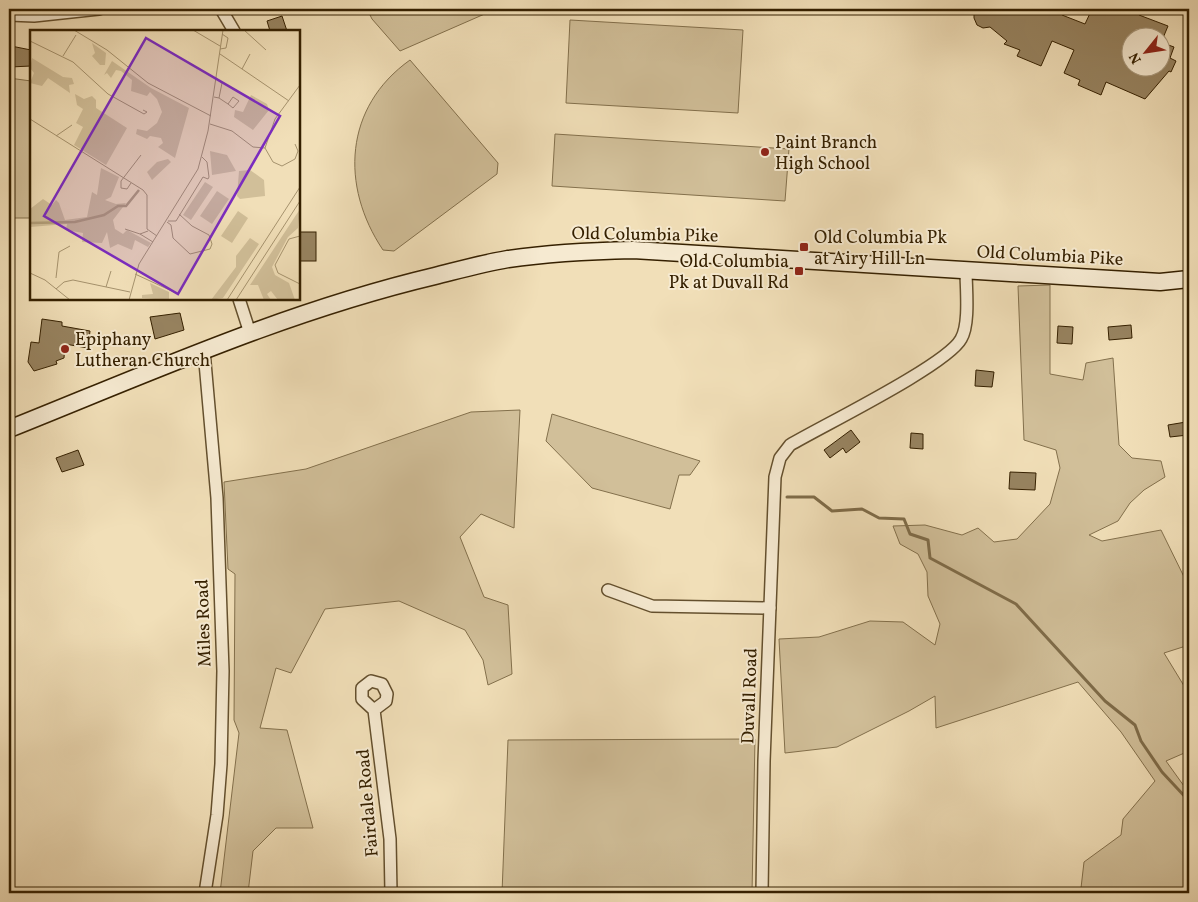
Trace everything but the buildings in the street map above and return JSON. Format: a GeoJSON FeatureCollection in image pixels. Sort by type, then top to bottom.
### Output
{"type":"FeatureCollection","features":[{"type":"Feature","properties":{"kind":"main road","name":"Old Columbia Pike"},"geometry":{"type":"LineString","coordinates":[[9,429],[250,333],[322,307],[402,284],[506,259],[567,252],[633,250],[1160,282],[1189,279]]}},
{"type":"Feature","properties":{"kind":"street"},"geometry":{"type":"LineString","coordinates":[[9,15],[34,16],[99,9]]}},
{"type":"Feature","properties":{"kind":"street"},"geometry":{"type":"LineString","coordinates":[[221,9],[233,30]]}},
{"type":"Feature","properties":{"kind":"street","name":"Duvall Road"},"geometry":{"type":"LineString","coordinates":[[762,893],[774,499],[775,477],[780,458],[790,445],[924,370],[947,354],[961,339],[965,328],[966,271]]}},
{"type":"Feature","properties":{"kind":"street"},"geometry":{"type":"LineString","coordinates":[[239,300],[250,333]]}},
{"type":"Feature","properties":{"kind":"street","name":"Miles Road"},"geometry":{"type":"LineString","coordinates":[[204,351],[217,498],[223,671],[218,806],[205,893]]}},
{"type":"Feature","properties":{"kind":"street"},"geometry":{"type":"LineString","coordinates":[[608,590],[652,606],[770,608]]}},
{"type":"Feature","properties":{"kind":"street","name":"Fairdale Road"},"geometry":{"type":"LineString","coordinates":[[374,710],[390,839],[391,893]]}},
{"type":"Feature","properties":{"kind":"shaded area"},"geometry":{"type":"Polygon","coordinates":[[[367,9],[496,9],[400,51],[372,19],[367,9]]]}},
{"type":"Feature","properties":{"kind":"shaded area"},"geometry":{"type":"Polygon","coordinates":[[[570,20],[743,30],[738,113],[566,103],[570,20]]]}},
{"type":"Feature","properties":{"kind":"shaded area"},"geometry":{"type":"Polygon","coordinates":[[[410,60],[498,163],[497,174],[394,251],[383,250],[369,225],[360,200],[355,174],[356,149],[361,124],[372,101],[388,79],[410,60]]]}},
{"type":"Feature","properties":{"kind":"shaded area"},"geometry":{"type":"Polygon","coordinates":[[[9,78],[30,81],[30,218],[9,218],[9,78]]]}},
{"type":"Feature","properties":{"kind":"shaded area"},"geometry":{"type":"Polygon","coordinates":[[[555,134],[789,149],[785,201],[552,186],[555,134]]]}},
{"type":"Feature","properties":{"kind":"shaded area"},"geometry":{"type":"Polygon","coordinates":[[[1050,285],[1050,374],[1083,380],[1086,363],[1113,358],[1119,445],[1132,458],[1161,461],[1165,477],[1144,490],[1130,503],[1118,521],[1089,535],[1102,541],[1161,530],[1189,587],[1189,645],[1164,653],[1189,694],[1187,721],[1189,751],[1166,761],[1189,793],[1189,893],[1090,893],[1081,888],[1084,862],[1121,835],[1123,819],[1155,781],[1121,732],[1078,682],[936,728],[935,696],[837,747],[785,753],[779,639],[819,637],[870,621],[903,622],[935,645],[940,624],[928,596],[927,572],[918,554],[900,544],[893,526],[925,525],[962,535],[978,528],[994,542],[1017,539],[1050,504],[1060,468],[1056,450],[1024,440],[1018,286],[1050,285]]]}},
{"type":"Feature","properties":{"kind":"shaded area"},"geometry":{"type":"Polygon","coordinates":[[[520,410],[514,528],[481,514],[460,537],[484,597],[508,605],[512,674],[488,685],[483,660],[465,630],[399,601],[325,609],[291,673],[276,668],[260,728],[287,730],[313,828],[276,828],[253,851],[248,893],[220,893],[239,733],[234,720],[235,574],[228,569],[224,482],[306,469],[471,412],[520,410]]]}},
{"type":"Feature","properties":{"kind":"shaded area"},"geometry":{"type":"Polygon","coordinates":[[[552,414],[700,461],[690,475],[679,475],[670,509],[592,488],[546,441],[552,414]]]}},
{"type":"Feature","properties":{"kind":"shaded area"},"geometry":{"type":"Polygon","coordinates":[[[755,739],[752,893],[502,893],[508,740],[755,739]]]}},
{"type":"Feature","properties":{"kind":"waterway"},"geometry":{"type":"LineString","coordinates":[[787,497],[814,497],[832,511],[862,509],[879,518],[904,519],[910,534],[928,540],[930,558],[1016,604],[1105,701],[1135,725],[1141,741],[1162,772],[1189,801]]}},
{"type":"Feature","properties":{"kind":"place","name":"Paint Branch High School"},"geometry":{"type":"Point","coordinates":[765,152]}},
{"type":"Feature","properties":{"kind":"place","name":"Old Columbia Pk at Airy Hill Ln"},"geometry":{"type":"Point","coordinates":[804,247]}},
{"type":"Feature","properties":{"kind":"place","name":"Old Columbia Pk at Duvall Rd"},"geometry":{"type":"Point","coordinates":[799,271]}},
{"type":"Feature","properties":{"kind":"place","name":"Epiphany Lutheran Church"},"geometry":{"type":"Point","coordinates":[65,349]}}]}
